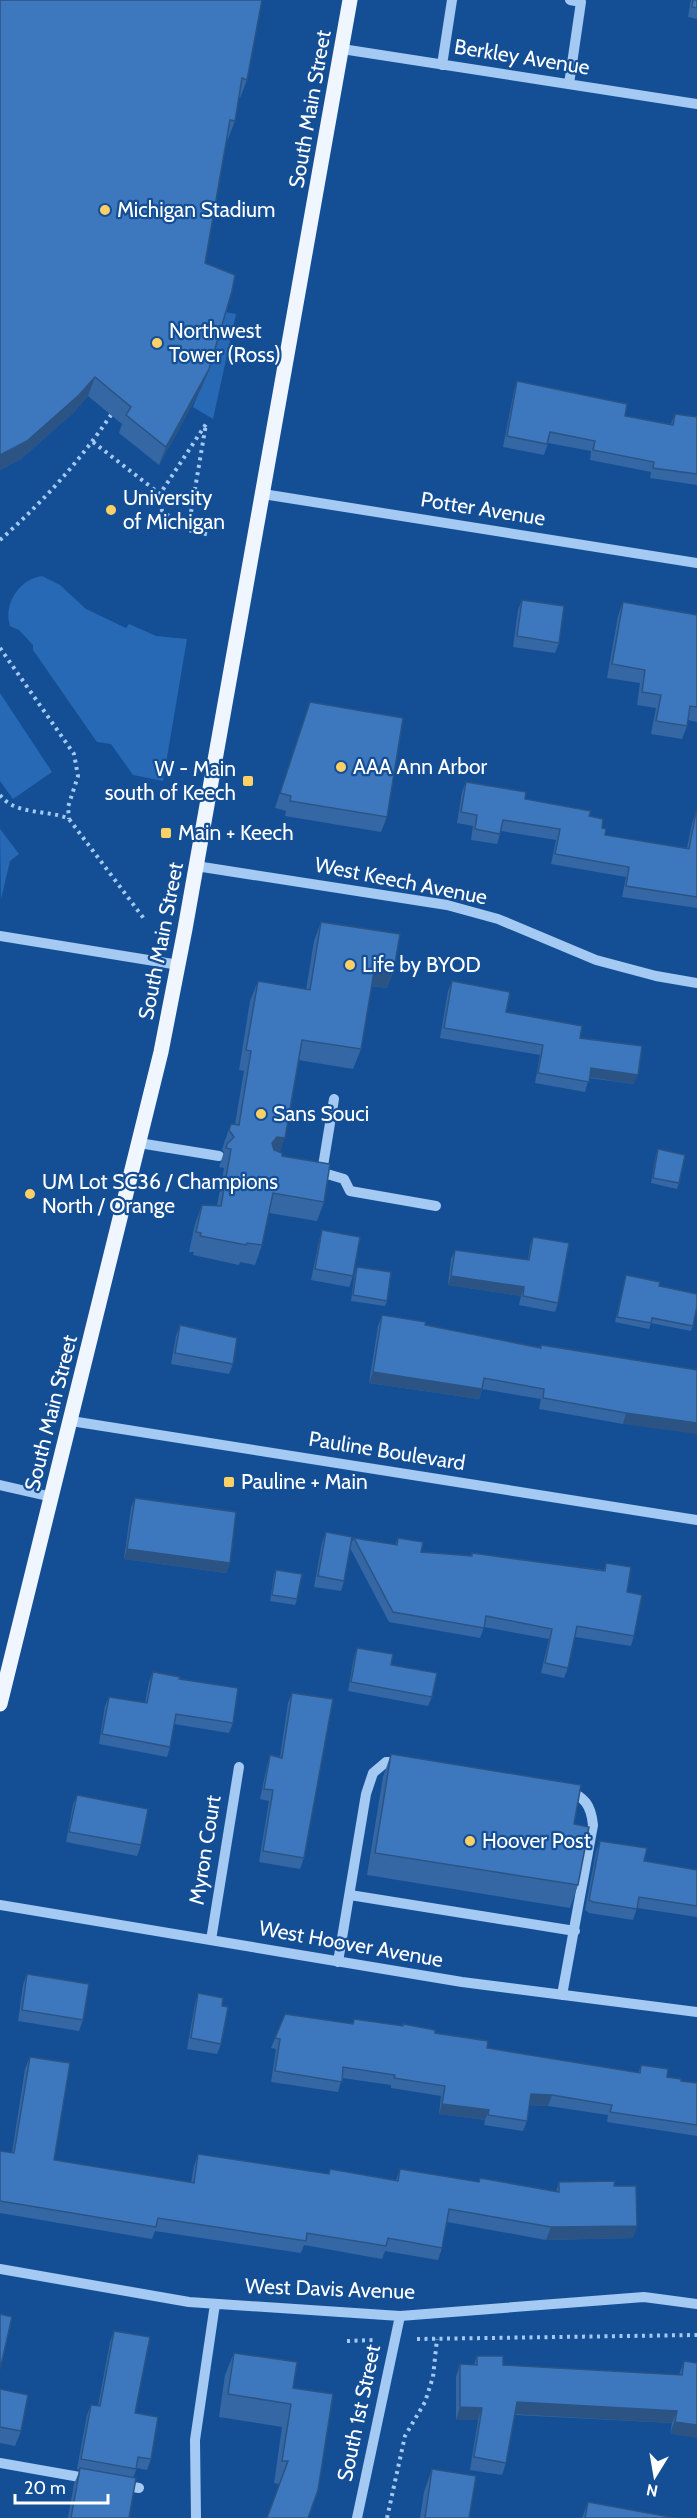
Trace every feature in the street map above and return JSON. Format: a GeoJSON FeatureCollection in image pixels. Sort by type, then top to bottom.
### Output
{"type":"FeatureCollection","features":[{"type":"Feature","properties":{"kind":"main road","name":"South Main Street"},"geometry":{"type":"LineString","coordinates":[[0,1704],[139,1143],[178,965],[350,0]]}},
{"type":"Feature","properties":{"kind":"street"},"geometry":{"type":"LineString","coordinates":[[442,65],[452,0]]}},
{"type":"Feature","properties":{"kind":"street"},"geometry":{"type":"LineString","coordinates":[[569,84],[581,2],[570,0]]}},
{"type":"Feature","properties":{"kind":"street","name":"Berkley Avenue"},"geometry":{"type":"LineString","coordinates":[[342,49],[697,104]]}},
{"type":"Feature","properties":{"kind":"street","name":"Potter Avenue"},"geometry":{"type":"LineString","coordinates":[[262,494],[697,562]]}},
{"type":"Feature","properties":{"kind":"street","name":"West Keech Avenue"},"geometry":{"type":"LineString","coordinates":[[196,866],[447,905],[498,919],[596,960],[656,976],[697,982]]}},
{"type":"Feature","properties":{"kind":"street"},"geometry":{"type":"LineString","coordinates":[[0,936],[178,965]]}},
{"type":"Feature","properties":{"kind":"street"},"geometry":{"type":"LineString","coordinates":[[322,1172],[334,1099]]}},
{"type":"Feature","properties":{"kind":"street"},"geometry":{"type":"LineString","coordinates":[[139,1143],[219,1156]]}},
{"type":"Feature","properties":{"kind":"street"},"geometry":{"type":"LineString","coordinates":[[302,1169],[344,1179],[350,1191],[436,1206]]}},
{"type":"Feature","properties":{"kind":"street","name":"Pauline Boulevard"},"geometry":{"type":"LineString","coordinates":[[71,1421],[697,1520]]}},
{"type":"Feature","properties":{"kind":"street"},"geometry":{"type":"LineString","coordinates":[[0,1485],[52,1497]]}},
{"type":"Feature","properties":{"kind":"street"},"geometry":{"type":"LineString","coordinates":[[338,1962],[366,1794],[373,1773],[386,1762],[414,1764]]}},
{"type":"Feature","properties":{"kind":"street","name":"Myron Court"},"geometry":{"type":"LineString","coordinates":[[211,1940],[239,1767]]}},
{"type":"Feature","properties":{"kind":"street"},"geometry":{"type":"LineString","coordinates":[[556,1788],[568,1790],[584,1798],[592,1810],[593,1825],[562,1995]]}},
{"type":"Feature","properties":{"kind":"street"},"geometry":{"type":"LineString","coordinates":[[350,1895],[575,1931]]}},
{"type":"Feature","properties":{"kind":"street","name":"West Hoover Avenue"},"geometry":{"type":"LineString","coordinates":[[0,1905],[462,1983],[697,2012]]}},
{"type":"Feature","properties":{"kind":"street","name":"West Davis Avenue"},"geometry":{"type":"LineString","coordinates":[[0,2269],[189,2302],[400,2316],[644,2297],[697,2304]]}},
{"type":"Feature","properties":{"kind":"street"},"geometry":{"type":"LineString","coordinates":[[196,2518],[195,2440],[215,2304]]}},
{"type":"Feature","properties":{"kind":"street","name":"South 1st Street"},"geometry":{"type":"LineString","coordinates":[[357,2518],[400,2316]]}},
{"type":"Feature","properties":{"kind":"street"},"geometry":{"type":"LineString","coordinates":[[0,2463],[140,2488]]}},
{"type":"Feature","properties":{"kind":"path"},"geometry":{"type":"LineString","coordinates":[[0,540],[46,497],[93,442],[111,415]]}},
{"type":"Feature","properties":{"kind":"path"},"geometry":{"type":"LineString","coordinates":[[188,530],[206,423],[160,494],[162,512],[188,530],[210,535]]}},
{"type":"Feature","properties":{"kind":"path"},"geometry":{"type":"LineString","coordinates":[[93,442],[160,494]]}},
{"type":"Feature","properties":{"kind":"path"},"geometry":{"type":"LineString","coordinates":[[0,648],[74,754],[78,776],[68,807],[69,819]]}},
{"type":"Feature","properties":{"kind":"path"},"geometry":{"type":"LineString","coordinates":[[0,795],[24,810],[57,813],[69,819],[145,920]]}},
{"type":"Feature","properties":{"kind":"path"},"geometry":{"type":"LineString","coordinates":[[347,2341],[697,2335]]}},
{"type":"Feature","properties":{"kind":"path"},"geometry":{"type":"LineString","coordinates":[[387,2518],[405,2436],[425,2402],[433,2377],[437,2339]]}},
{"type":"Feature","properties":{"kind":"shaded area"},"geometry":{"type":"Polygon","coordinates":[[[225,312],[236,314],[213,419],[193,407],[214,355],[225,312]]]}},
{"type":"Feature","properties":{"kind":"shaded area"},"geometry":{"type":"Polygon","coordinates":[[[42,576],[60,585],[86,609],[126,628],[129,624],[156,636],[187,639],[163,781],[133,775],[111,744],[97,742],[33,650],[33,645],[19,630],[10,626],[9,610],[15,594],[26,582],[42,576]]]}},
{"type":"Feature","properties":{"kind":"shaded area"},"geometry":{"type":"Polygon","coordinates":[[[0,693],[52,772],[13,799],[0,781],[0,693]]]}},
{"type":"Feature","properties":{"kind":"shaded area"},"geometry":{"type":"Polygon","coordinates":[[[0,829],[19,854],[10,861],[1,899],[0,829]]]}},
{"type":"Feature","properties":{"kind":"building","name":"Michigan Stadium"},"geometry":{"type":"Polygon","coordinates":[[[0,0],[262,0],[247,80],[242,78],[235,121],[230,120],[205,263],[235,275],[232,291],[209,369],[166,447],[126,415],[131,407],[95,377],[79,395],[27,441],[0,455],[0,0]]]}},
{"type":"Feature","properties":{"kind":"building"},"geometry":{"type":"Polygon","coordinates":[[[693,0],[697,0],[697,8],[692,7],[693,0]]]}},
{"type":"Feature","properties":{"kind":"building"},"geometry":{"type":"Polygon","coordinates":[[[517,381],[627,404],[625,416],[673,425],[675,414],[697,417],[697,474],[653,468],[654,462],[593,450],[595,441],[550,432],[547,444],[507,436],[517,381]]]}},
{"type":"Feature","properties":{"kind":"building"},"geometry":{"type":"Polygon","coordinates":[[[522,600],[564,606],[559,643],[517,636],[522,600]]]}},
{"type":"Feature","properties":{"kind":"building"},"geometry":{"type":"Polygon","coordinates":[[[623,602],[697,615],[697,707],[690,706],[687,726],[656,721],[661,695],[642,692],[645,670],[612,664],[623,602]]]}},
{"type":"Feature","properties":{"kind":"building","name":"AAA Ann Arbor"},"geometry":{"type":"Polygon","coordinates":[[[310,702],[403,718],[387,817],[290,801],[291,796],[280,793],[310,702]]]}},
{"type":"Feature","properties":{"kind":"building"},"geometry":{"type":"Polygon","coordinates":[[[466,782],[526,792],[525,799],[591,811],[589,816],[603,819],[602,828],[606,829],[605,835],[689,849],[697,812],[697,897],[626,886],[629,867],[555,854],[560,829],[503,820],[500,834],[475,829],[477,815],[461,812],[466,782]]]}},
{"type":"Feature","properties":{"kind":"building"},"geometry":{"type":"Polygon","coordinates":[[[321,922],[400,934],[394,969],[375,966],[361,1049],[302,1040],[285,1138],[277,1137],[272,1143],[274,1150],[282,1153],[282,1156],[330,1164],[324,1202],[273,1193],[262,1245],[247,1243],[246,1245],[200,1236],[201,1233],[196,1232],[202,1205],[221,1206],[231,1149],[226,1148],[234,1137],[229,1130],[231,1124],[239,1125],[251,1051],[246,1050],[258,981],[310,990],[321,922]]]}},
{"type":"Feature","properties":{"kind":"building"},"geometry":{"type":"Polygon","coordinates":[[[452,981],[510,992],[506,1012],[582,1026],[580,1038],[642,1046],[638,1075],[591,1068],[589,1082],[538,1073],[543,1045],[444,1028],[452,981]]]}},
{"type":"Feature","properties":{"kind":"building"},"geometry":{"type":"Polygon","coordinates":[[[658,1149],[685,1155],[679,1183],[653,1178],[658,1149]]]}},
{"type":"Feature","properties":{"kind":"building"},"geometry":{"type":"Polygon","coordinates":[[[322,1230],[360,1237],[353,1276],[315,1269],[322,1230]]]}},
{"type":"Feature","properties":{"kind":"building"},"geometry":{"type":"Polygon","coordinates":[[[533,1237],[569,1243],[558,1303],[523,1296],[524,1287],[451,1276],[455,1250],[529,1260],[533,1237]]]}},
{"type":"Feature","properties":{"kind":"building"},"geometry":{"type":"Polygon","coordinates":[[[357,1267],[391,1272],[387,1301],[353,1295],[357,1267]]]}},
{"type":"Feature","properties":{"kind":"building"},"geometry":{"type":"Polygon","coordinates":[[[626,1275],[660,1282],[659,1286],[697,1294],[693,1326],[652,1318],[651,1323],[617,1317],[626,1275]]]}},
{"type":"Feature","properties":{"kind":"building"},"geometry":{"type":"Polygon","coordinates":[[[382,1315],[426,1322],[425,1325],[541,1348],[541,1345],[697,1370],[697,1423],[543,1398],[544,1389],[484,1378],[482,1389],[373,1372],[382,1315]]]}},
{"type":"Feature","properties":{"kind":"building"},"geometry":{"type":"Polygon","coordinates":[[[180,1325],[237,1338],[233,1364],[175,1353],[180,1325]]]}},
{"type":"Feature","properties":{"kind":"building"},"geometry":{"type":"Polygon","coordinates":[[[135,1498],[236,1512],[230,1563],[127,1549],[135,1498]]]}},
{"type":"Feature","properties":{"kind":"building"},"geometry":{"type":"Polygon","coordinates":[[[326,1532],[352,1537],[344,1581],[318,1576],[326,1532]]]}},
{"type":"Feature","properties":{"kind":"building"},"geometry":{"type":"Polygon","coordinates":[[[354,1538],[397,1545],[398,1538],[423,1542],[421,1552],[472,1556],[472,1553],[605,1571],[606,1563],[631,1567],[627,1592],[642,1595],[634,1636],[577,1626],[568,1668],[545,1663],[552,1629],[486,1616],[484,1628],[393,1612],[354,1538]]]}},
{"type":"Feature","properties":{"kind":"building"},"geometry":{"type":"Polygon","coordinates":[[[276,1570],[302,1574],[297,1599],[272,1595],[276,1570]]]}},
{"type":"Feature","properties":{"kind":"building"},"geometry":{"type":"Polygon","coordinates":[[[357,1648],[393,1654],[391,1665],[437,1673],[432,1697],[351,1682],[357,1648]]]}},
{"type":"Feature","properties":{"kind":"building"},"geometry":{"type":"Polygon","coordinates":[[[153,1672],[180,1677],[179,1679],[238,1688],[233,1723],[176,1714],[170,1747],[102,1734],[109,1697],[147,1703],[153,1672]]]}},
{"type":"Feature","properties":{"kind":"building"},"geometry":{"type":"Polygon","coordinates":[[[292,1693],[333,1699],[304,1858],[263,1851],[273,1790],[264,1789],[270,1755],[282,1758],[292,1693]]]}},
{"type":"Feature","properties":{"kind":"building","name":"Hoover Post"},"geometry":{"type":"Polygon","coordinates":[[[391,1754],[581,1785],[574,1824],[589,1827],[578,1885],[375,1853],[391,1754]]]}},
{"type":"Feature","properties":{"kind":"building"},"geometry":{"type":"Polygon","coordinates":[[[77,1795],[148,1809],[141,1845],[69,1832],[77,1795]]]}},
{"type":"Feature","properties":{"kind":"building"},"geometry":{"type":"Polygon","coordinates":[[[600,1841],[647,1848],[644,1861],[697,1870],[697,1906],[639,1897],[637,1909],[589,1900],[600,1841]]]}},
{"type":"Feature","properties":{"kind":"building"},"geometry":{"type":"Polygon","coordinates":[[[27,1974],[89,1984],[83,2020],[22,2010],[27,1974]]]}},
{"type":"Feature","properties":{"kind":"building"},"geometry":{"type":"Polygon","coordinates":[[[198,1993],[223,1998],[222,2006],[228,2007],[221,2044],[191,2038],[198,1993]]]}},
{"type":"Feature","properties":{"kind":"building"},"geometry":{"type":"Polygon","coordinates":[[[285,2014],[353,2024],[354,2019],[403,2026],[403,2024],[435,2030],[435,2033],[488,2041],[487,2048],[640,2073],[641,2065],[668,2069],[667,2077],[697,2083],[697,2125],[610,2112],[612,2105],[552,2095],[531,2094],[527,2121],[488,2115],[489,2110],[442,2104],[445,2086],[394,2078],[395,2075],[343,2067],[342,2082],[275,2071],[280,2039],[275,2038],[285,2014]]]}},
{"type":"Feature","properties":{"kind":"building"},"geometry":{"type":"Polygon","coordinates":[[[30,2057],[70,2063],[54,2160],[194,2183],[198,2154],[329,2174],[330,2169],[398,2181],[400,2169],[479,2182],[480,2178],[559,2192],[559,2182],[615,2181],[614,2186],[636,2186],[637,2226],[551,2227],[449,2209],[442,2248],[388,2238],[386,2246],[307,2233],[306,2241],[158,2218],[156,2227],[0,2201],[0,2151],[14,2153],[30,2057]]]}},
{"type":"Feature","properties":{"kind":"building"},"geometry":{"type":"Polygon","coordinates":[[[0,2314],[12,2317],[0,2369],[0,2314]]]}},
{"type":"Feature","properties":{"kind":"building"},"geometry":{"type":"Polygon","coordinates":[[[114,2331],[150,2337],[135,2413],[158,2417],[151,2459],[138,2457],[136,2469],[81,2459],[91,2405],[100,2406],[114,2331]]]}},
{"type":"Feature","properties":{"kind":"building"},"geometry":{"type":"Polygon","coordinates":[[[234,2353],[297,2362],[293,2388],[333,2394],[318,2490],[308,2518],[267,2518],[288,2461],[282,2461],[291,2404],[228,2394],[234,2353]]]}},
{"type":"Feature","properties":{"kind":"building"},"geometry":{"type":"Polygon","coordinates":[[[477,2356],[503,2356],[503,2365],[682,2375],[684,2361],[697,2363],[697,2425],[675,2422],[677,2411],[517,2402],[506,2463],[474,2457],[482,2408],[460,2407],[460,2364],[477,2365],[477,2356]]]}},
{"type":"Feature","properties":{"kind":"building"},"geometry":{"type":"Polygon","coordinates":[[[0,2389],[28,2395],[21,2431],[0,2427],[0,2389]]]}},
{"type":"Feature","properties":{"kind":"building"},"geometry":{"type":"Polygon","coordinates":[[[80,2468],[136,2478],[129,2518],[71,2518],[80,2468]]]}},
{"type":"Feature","properties":{"kind":"building"},"geometry":{"type":"Polygon","coordinates":[[[432,2469],[476,2476],[469,2518],[425,2518],[432,2469]]]}},
{"type":"Feature","properties":{"kind":"building"},"geometry":{"type":"Polygon","coordinates":[[[588,2502],[675,2518],[585,2518],[588,2502]]]}},
{"type":"Feature","properties":{"kind":"place","name":"Michigan Stadium"},"geometry":{"type":"Point","coordinates":[105,210]}},
{"type":"Feature","properties":{"kind":"place","name":"Northwest Tower (Ross)"},"geometry":{"type":"Point","coordinates":[157,343]}},
{"type":"Feature","properties":{"kind":"place","name":"University of Michigan"},"geometry":{"type":"Point","coordinates":[111,510]}},
{"type":"Feature","properties":{"kind":"place","name":"AAA Ann Arbor"},"geometry":{"type":"Point","coordinates":[341,767]}},
{"type":"Feature","properties":{"kind":"place","name":"W - Main south of Keech"},"geometry":{"type":"Point","coordinates":[248,781]}},
{"type":"Feature","properties":{"kind":"place","name":"Main + Keech"},"geometry":{"type":"Point","coordinates":[166,833]}},
{"type":"Feature","properties":{"kind":"place","name":"Life by BYOD"},"geometry":{"type":"Point","coordinates":[350,965]}},
{"type":"Feature","properties":{"kind":"place","name":"Sans Souci"},"geometry":{"type":"Point","coordinates":[261,1114]}},
{"type":"Feature","properties":{"kind":"place","name":"UM Lot SC36 / Champions North / Orange"},"geometry":{"type":"Point","coordinates":[30,1194]}},
{"type":"Feature","properties":{"kind":"place","name":"Pauline + Main"},"geometry":{"type":"Point","coordinates":[229,1482]}},
{"type":"Feature","properties":{"kind":"place","name":"Hoover Post"},"geometry":{"type":"Point","coordinates":[470,1841]}}]}
